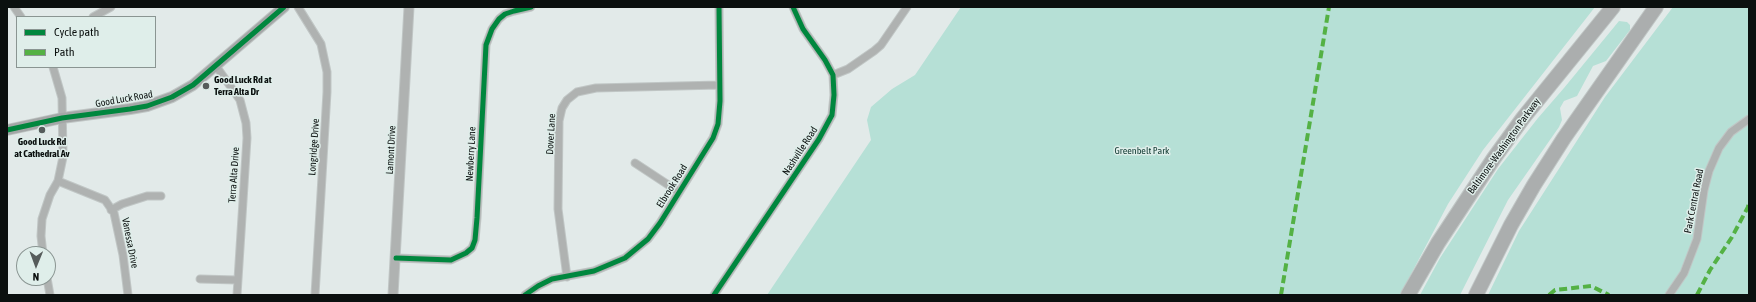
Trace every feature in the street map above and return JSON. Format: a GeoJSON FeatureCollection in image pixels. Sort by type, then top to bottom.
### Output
{"type":"FeatureCollection","features":[{"type":"Feature","properties":{"kind":"highway","name":"Baltimore-Washington Parkway"},"geometry":{"type":"LineString","coordinates":[[1408,295],[1438,243],[1494,158],[1528,112],[1613,7]]}},
{"type":"Feature","properties":{"kind":"highway"},"geometry":{"type":"LineString","coordinates":[[1476,295],[1511,225],[1534,185],[1564,138],[1656,7]]}},
{"type":"Feature","properties":{"kind":"main road","name":"Good Luck Road"},"geometry":{"type":"LineString","coordinates":[[7,130],[62,118],[130,109],[160,102],[193,85],[284,7]]}},
{"type":"Feature","properties":{"kind":"street"},"geometry":{"type":"LineString","coordinates":[[14,7],[20,16]]}},
{"type":"Feature","properties":{"kind":"street"},"geometry":{"type":"LineString","coordinates":[[95,16],[111,7]]}},
{"type":"Feature","properties":{"kind":"street","name":"Longridge Drive"},"geometry":{"type":"LineString","coordinates":[[298,7],[321,44],[327,72],[328,92],[315,295]]}},
{"type":"Feature","properties":{"kind":"street","name":"Lamont Drive"},"geometry":{"type":"LineString","coordinates":[[393,295],[410,7]]}},
{"type":"Feature","properties":{"kind":"street","name":"Newberry Lane"},"geometry":{"type":"LineString","coordinates":[[396,258],[451,260],[466,253],[472,248],[475,240],[477,218],[486,45],[492,29],[505,14],[531,7]]}},
{"type":"Feature","properties":{"kind":"street","name":"Elbrook Road"},"geometry":{"type":"LineString","coordinates":[[525,295],[552,279],[594,271],[625,258],[648,239],[660,223],[713,138],[718,124],[720,111],[719,7]]}},
{"type":"Feature","properties":{"kind":"street","name":"Nashville Road"},"geometry":{"type":"LineString","coordinates":[[714,295],[827,125],[832,115],[833,75],[825,60],[803,29],[793,7]]}},
{"type":"Feature","properties":{"kind":"street"},"geometry":{"type":"LineString","coordinates":[[833,75],[848,69],[881,45],[907,7]]}},
{"type":"Feature","properties":{"kind":"street","name":"Terra Alta Drive"},"geometry":{"type":"LineString","coordinates":[[216,66],[240,100],[246,124],[247,138],[237,295]]}},
{"type":"Feature","properties":{"kind":"street"},"geometry":{"type":"LineString","coordinates":[[42,246],[42,218],[50,195],[58,181],[64,157],[62,94],[53,68]]}},
{"type":"Feature","properties":{"kind":"street","name":"Dover Lane"},"geometry":{"type":"LineString","coordinates":[[567,277],[558,209],[559,121],[562,108],[567,100],[577,92],[596,88],[719,85]]}},
{"type":"Feature","properties":{"kind":"street","name":"Park Central Road"},"geometry":{"type":"LineString","coordinates":[[1669,295],[1684,273],[1697,238],[1708,177],[1719,148],[1731,132],[1749,119]]}},
{"type":"Feature","properties":{"kind":"street"},"geometry":{"type":"LineString","coordinates":[[635,163],[678,192]]}},
{"type":"Feature","properties":{"kind":"street","name":"Vanessa Drive"},"geometry":{"type":"LineString","coordinates":[[58,181],[98,196],[105,200],[114,213],[128,295]]}},
{"type":"Feature","properties":{"kind":"street"},"geometry":{"type":"LineString","coordinates":[[111,210],[122,204],[147,196],[161,196]]}},
{"type":"Feature","properties":{"kind":"street"},"geometry":{"type":"LineString","coordinates":[[200,279],[238,280]]}},
{"type":"Feature","properties":{"kind":"green space","name":"Greenbelt Park"},"geometry":{"type":"Polygon","coordinates":[[[961,7],[1595,7],[1483,150],[1448,204],[1400,295],[767,295],[871,140],[867,120],[871,107],[892,89],[915,75],[961,7]]]}},
{"type":"Feature","properties":{"kind":"green space"},"geometry":{"type":"Polygon","coordinates":[[[1673,7],[1749,7],[1749,295],[1488,295],[1519,231],[1605,97],[1673,7]]]}},
{"type":"Feature","properties":{"kind":"green space"},"geometry":{"type":"Polygon","coordinates":[[[1619,21],[1627,22],[1630,25],[1630,30],[1606,61],[1593,66],[1577,96],[1564,101],[1560,108],[1562,120],[1559,127],[1508,200],[1460,295],[1420,295],[1440,258],[1498,169],[1538,118],[1619,21]]]}},
{"type":"Feature","properties":{"kind":"marked path"},"geometry":{"type":"LineString","coordinates":[[1281,295],[1329,7]]}},
{"type":"Feature","properties":{"kind":"marked path"},"geometry":{"type":"LineString","coordinates":[[1697,295],[1710,270],[1732,237],[1748,207],[1749,201]]}},
{"type":"Feature","properties":{"kind":"marked path"},"geometry":{"type":"LineString","coordinates":[[1549,295],[1555,290],[1591,286],[1609,295]]}},
{"type":"Feature","properties":{"kind":"cycle path"},"geometry":{"type":"LineString","coordinates":[[7,130],[62,118],[147,106],[172,97],[193,85],[284,7]]}},
{"type":"Feature","properties":{"kind":"cycle path"},"geometry":{"type":"LineString","coordinates":[[396,258],[451,260],[466,253],[472,248],[475,240],[477,218],[486,45],[492,29],[499,19],[505,14],[531,7]]}},
{"type":"Feature","properties":{"kind":"cycle path"},"geometry":{"type":"LineString","coordinates":[[525,295],[552,279],[594,271],[625,258],[648,239],[660,223],[713,138],[718,124],[720,101],[719,7]]}},
{"type":"Feature","properties":{"kind":"cycle path"},"geometry":{"type":"LineString","coordinates":[[714,295],[819,139],[832,115],[834,95],[833,75],[825,60],[803,29],[793,7]]}},
{"type":"Feature","properties":{"kind":"place","name":"Good Luck Rd at Terra Alta Dr"},"geometry":{"type":"Point","coordinates":[206,86]}},
{"type":"Feature","properties":{"kind":"place","name":"Good Luck Rd at Cathedral Av"},"geometry":{"type":"Point","coordinates":[42,130]}}]}
